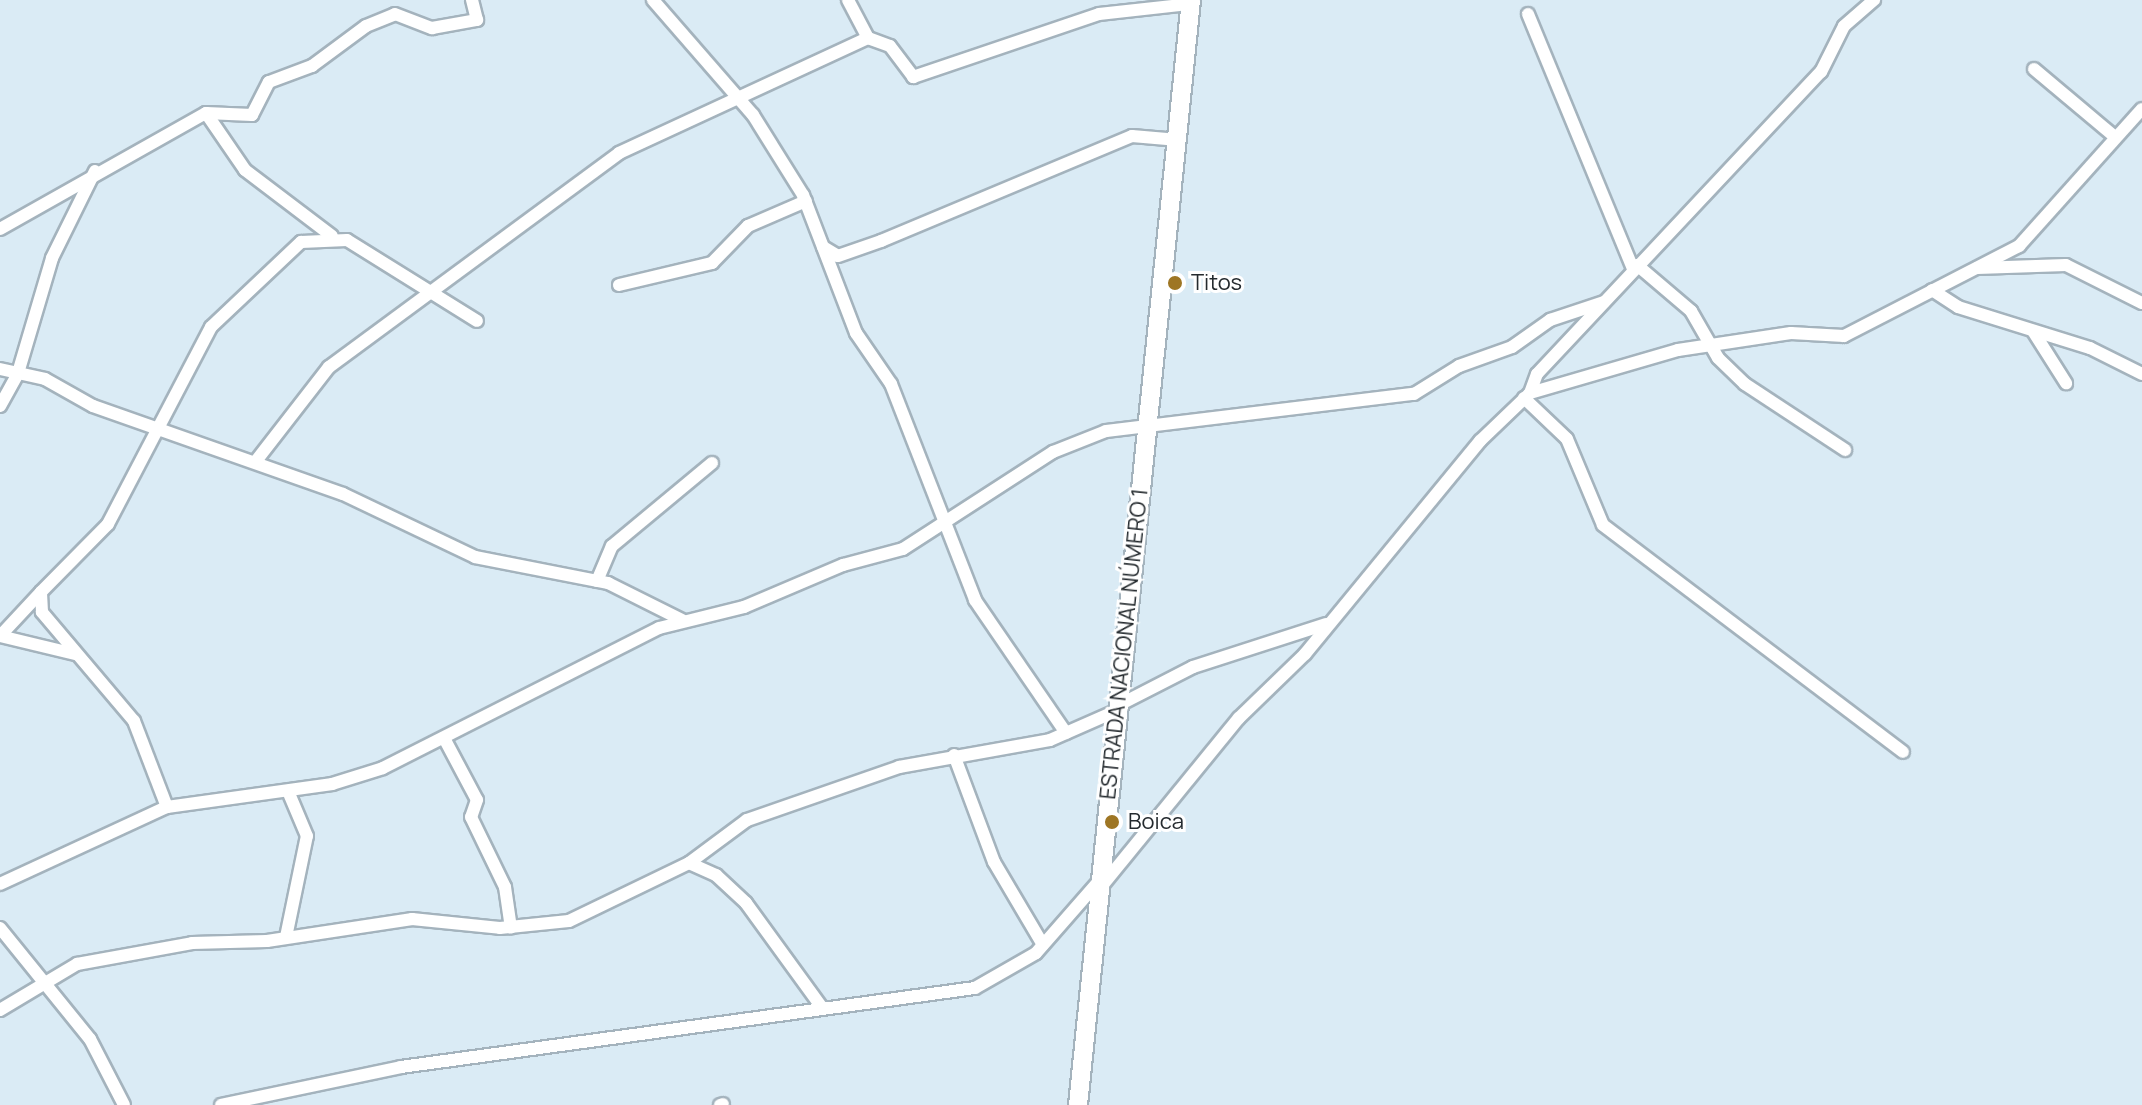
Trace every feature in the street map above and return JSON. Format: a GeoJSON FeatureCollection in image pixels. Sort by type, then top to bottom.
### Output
{"type":"FeatureCollection","features":[{"type":"Feature","properties":{"kind":"highway","name":"ESTRADA NACIONAL NÚMERO 1"},"geometry":{"type":"LineString","coordinates":[[1078,1105],[1147,425],[1185,2]]}},
{"type":"Feature","properties":{"kind":"street"},"geometry":{"type":"LineString","coordinates":[[0,229],[95,171],[206,113],[252,115],[269,82],[312,66],[395,14],[432,28],[477,20],[472,0]]}},
{"type":"Feature","properties":{"kind":"street"},"geometry":{"type":"LineString","coordinates":[[653,0],[742,101],[806,201],[856,333],[891,384],[975,600],[1066,733]]}},
{"type":"Feature","properties":{"kind":"street"},"geometry":{"type":"LineString","coordinates":[[848,0],[868,38],[890,46],[913,77],[1099,14],[1185,2]]}},
{"type":"Feature","properties":{"kind":"street"},"geometry":{"type":"LineString","coordinates":[[221,1105],[310,1091],[401,1067],[989,984],[1043,945],[1098,886],[1239,718],[1305,654],[1326,624],[1527,395],[1537,374],[1821,72],[1844,26],[1874,0]]}},
{"type":"Feature","properties":{"kind":"street"},"geometry":{"type":"LineString","coordinates":[[1528,14],[1635,267],[1686,305],[1711,346],[1749,388],[1845,450]]}},
{"type":"Feature","properties":{"kind":"street"},"geometry":{"type":"LineString","coordinates":[[256,461],[329,367],[436,292],[619,153],[742,101],[868,38]]}},
{"type":"Feature","properties":{"kind":"street"},"geometry":{"type":"LineString","coordinates":[[2034,69],[2115,137]]}},
{"type":"Feature","properties":{"kind":"street"},"geometry":{"type":"LineString","coordinates":[[1527,395],[1610,366],[1711,346],[1791,333],[1831,340],[2019,246],[2142,109]]}},
{"type":"Feature","properties":{"kind":"street"},"geometry":{"type":"LineString","coordinates":[[206,113],[245,170],[335,238],[436,292],[477,321]]}},
{"type":"Feature","properties":{"kind":"street"},"geometry":{"type":"LineString","coordinates":[[823,247],[838,256],[881,241],[1132,136],[1167,139]]}},
{"type":"Feature","properties":{"kind":"street"},"geometry":{"type":"LineString","coordinates":[[0,406],[18,373],[52,258],[95,171]]}},
{"type":"Feature","properties":{"kind":"street"},"geometry":{"type":"LineString","coordinates":[[619,285],[712,263],[748,226],[806,201]]}},
{"type":"Feature","properties":{"kind":"street"},"geometry":{"type":"LineString","coordinates":[[78,655],[0,636],[108,524],[157,425],[211,327],[295,246],[335,238]]}},
{"type":"Feature","properties":{"kind":"street"},"geometry":{"type":"LineString","coordinates":[[1973,268],[2066,265],[2142,303]]}},
{"type":"Feature","properties":{"kind":"street"},"geometry":{"type":"LineString","coordinates":[[1932,290],[1958,307],[2090,348],[2142,374]]}},
{"type":"Feature","properties":{"kind":"street"},"geometry":{"type":"LineString","coordinates":[[0,884],[167,807],[288,791],[360,777],[444,738],[537,684],[682,620],[744,607],[843,565],[903,549],[1053,452],[1147,425],[1414,394],[1467,362],[1512,347],[1550,320],[1604,302]]}},
{"type":"Feature","properties":{"kind":"street"},"geometry":{"type":"LineString","coordinates":[[2033,331],[2066,383]]}},
{"type":"Feature","properties":{"kind":"street"},"geometry":{"type":"LineString","coordinates":[[0,369],[256,461],[475,557],[597,581],[682,620]]}},
{"type":"Feature","properties":{"kind":"street"},"geometry":{"type":"LineString","coordinates":[[1527,395],[1567,439],[1603,525],[1903,752]]}},
{"type":"Feature","properties":{"kind":"street"},"geometry":{"type":"LineString","coordinates":[[597,581],[612,546],[712,463]]}},
{"type":"Feature","properties":{"kind":"street"},"geometry":{"type":"LineString","coordinates":[[41,592],[42,612],[134,721],[167,807]]}},
{"type":"Feature","properties":{"kind":"street"},"geometry":{"type":"LineString","coordinates":[[0,1010],[42,983],[90,960],[412,919],[511,928],[588,915],[689,863],[747,820],[954,755],[1066,733],[1193,667],[1326,624]]}},
{"type":"Feature","properties":{"kind":"street"},"geometry":{"type":"LineString","coordinates":[[1291,636],[1305,654]]}},
{"type":"Feature","properties":{"kind":"street"},"geometry":{"type":"LineString","coordinates":[[444,738],[477,800],[471,817],[505,887],[511,928]]}},
{"type":"Feature","properties":{"kind":"street"},"geometry":{"type":"LineString","coordinates":[[954,755],[994,862],[1043,945]]}},
{"type":"Feature","properties":{"kind":"street"},"geometry":{"type":"LineString","coordinates":[[286,937],[307,836],[288,791]]}},
{"type":"Feature","properties":{"kind":"street"},"geometry":{"type":"LineString","coordinates":[[689,863],[732,887],[823,1009]]}},
{"type":"Feature","properties":{"kind":"street"},"geometry":{"type":"LineString","coordinates":[[0,928],[90,1039],[124,1105]]}},
{"type":"Feature","properties":{"kind":"street"},"geometry":{"type":"LineString","coordinates":[[310,1091],[316,1105]]}},
{"type":"Feature","properties":{"kind":"place","name":"Titos"},"geometry":{"type":"Point","coordinates":[1175,283]}},
{"type":"Feature","properties":{"kind":"place","name":"Boica"},"geometry":{"type":"Point","coordinates":[1112,822]}}]}
